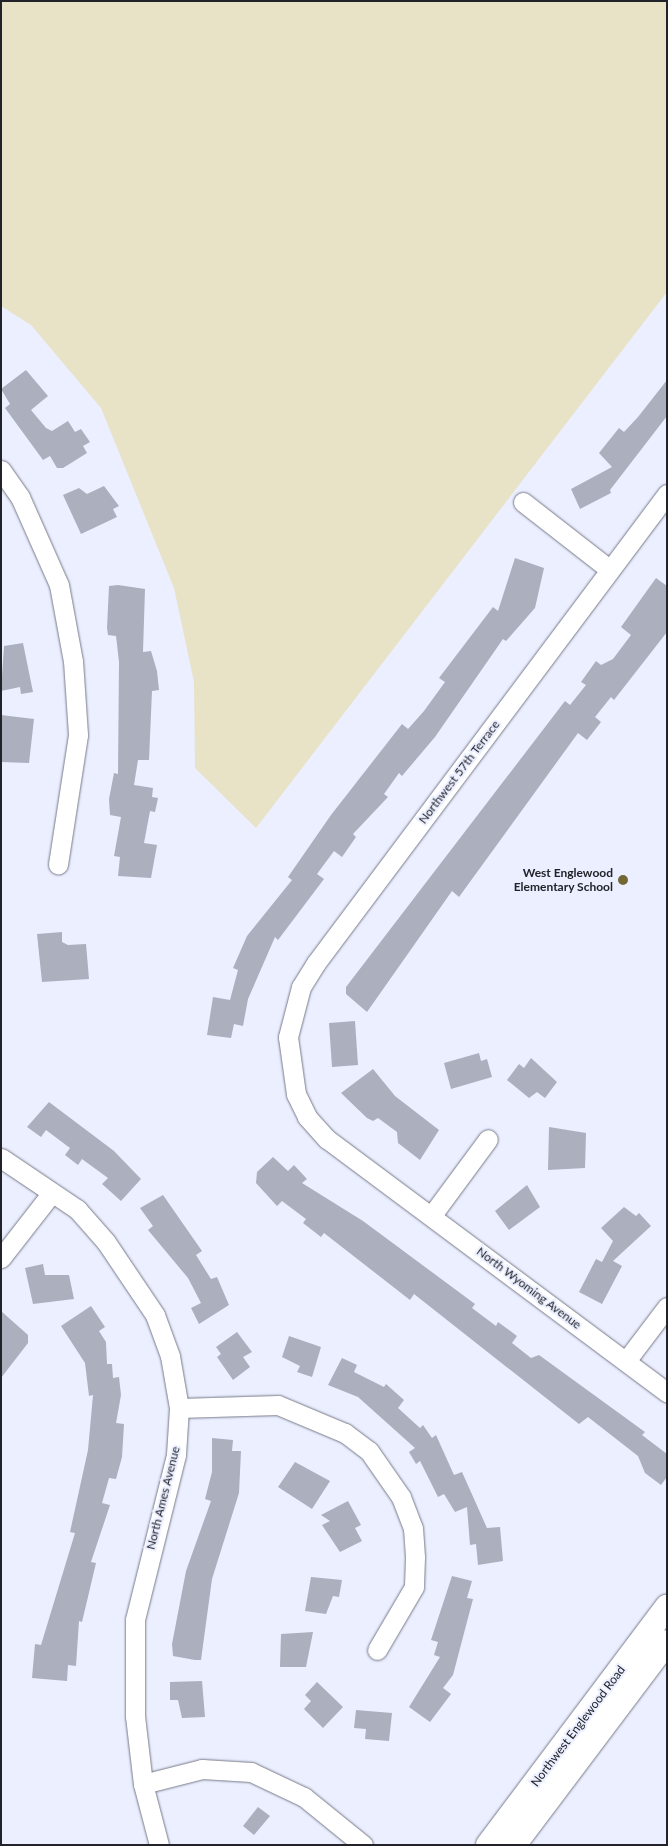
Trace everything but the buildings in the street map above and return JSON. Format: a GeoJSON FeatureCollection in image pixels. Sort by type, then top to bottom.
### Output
{"type":"FeatureCollection","features":[{"type":"Feature","properties":{"kind":"main road","name":"Northwest Englewood Road"},"geometry":{"type":"LineString","coordinates":[[488,1845],[667,1607]]}},
{"type":"Feature","properties":{"kind":"main road","name":"Northwest Englewood Road"},"geometry":{"type":"LineString","coordinates":[[514,1845],[667,1642]]}},
{"type":"Feature","properties":{"kind":"street"},"geometry":{"type":"LineString","coordinates":[[1,470],[20,497],[59,585],[73,661],[78,735],[58,864]]}},
{"type":"Feature","properties":{"kind":"street","name":"Northwest 57th Terrace"},"geometry":{"type":"LineString","coordinates":[[289,1066],[292,1012],[316,962],[667,494]]}},
{"type":"Feature","properties":{"kind":"street"},"geometry":{"type":"LineString","coordinates":[[523,502],[609,569]]}},
{"type":"Feature","properties":{"kind":"street","name":"North Wyoming Avenue"},"geometry":{"type":"LineString","coordinates":[[289,1066],[307,1117],[327,1139],[432,1215],[667,1392]]}},
{"type":"Feature","properties":{"kind":"street"},"geometry":{"type":"LineString","coordinates":[[432,1215],[488,1139]]}},
{"type":"Feature","properties":{"kind":"street","name":"North Ames Avenue"},"geometry":{"type":"LineString","coordinates":[[1,1158],[50,1195],[77,1209],[106,1242],[155,1315],[170,1356],[179,1408],[176,1455],[135,1620],[135,1716],[143,1784],[159,1845]]}},
{"type":"Feature","properties":{"kind":"street"},"geometry":{"type":"LineString","coordinates":[[1,1258],[50,1195]]}},
{"type":"Feature","properties":{"kind":"street"},"geometry":{"type":"LineString","coordinates":[[626,1361],[667,1307]]}},
{"type":"Feature","properties":{"kind":"street"},"geometry":{"type":"LineString","coordinates":[[179,1408],[278,1405],[345,1433],[369,1451],[401,1498],[413,1528],[415,1557],[414,1587],[377,1650]]}},
{"type":"Feature","properties":{"kind":"street"},"geometry":{"type":"LineString","coordinates":[[143,1784],[202,1769],[251,1772],[304,1797],[364,1845]]}},
{"type":"Feature","properties":{"kind":"shaded area"},"geometry":{"type":"Polygon","coordinates":[[[1,1],[667,1],[667,292],[256,828],[195,768],[194,682],[174,588],[101,408],[31,325],[1,306],[1,1]]]}},
{"type":"Feature","properties":{"kind":"place","name":"West Englewood Elementary School"},"geometry":{"type":"Point","coordinates":[623,880]}}]}
